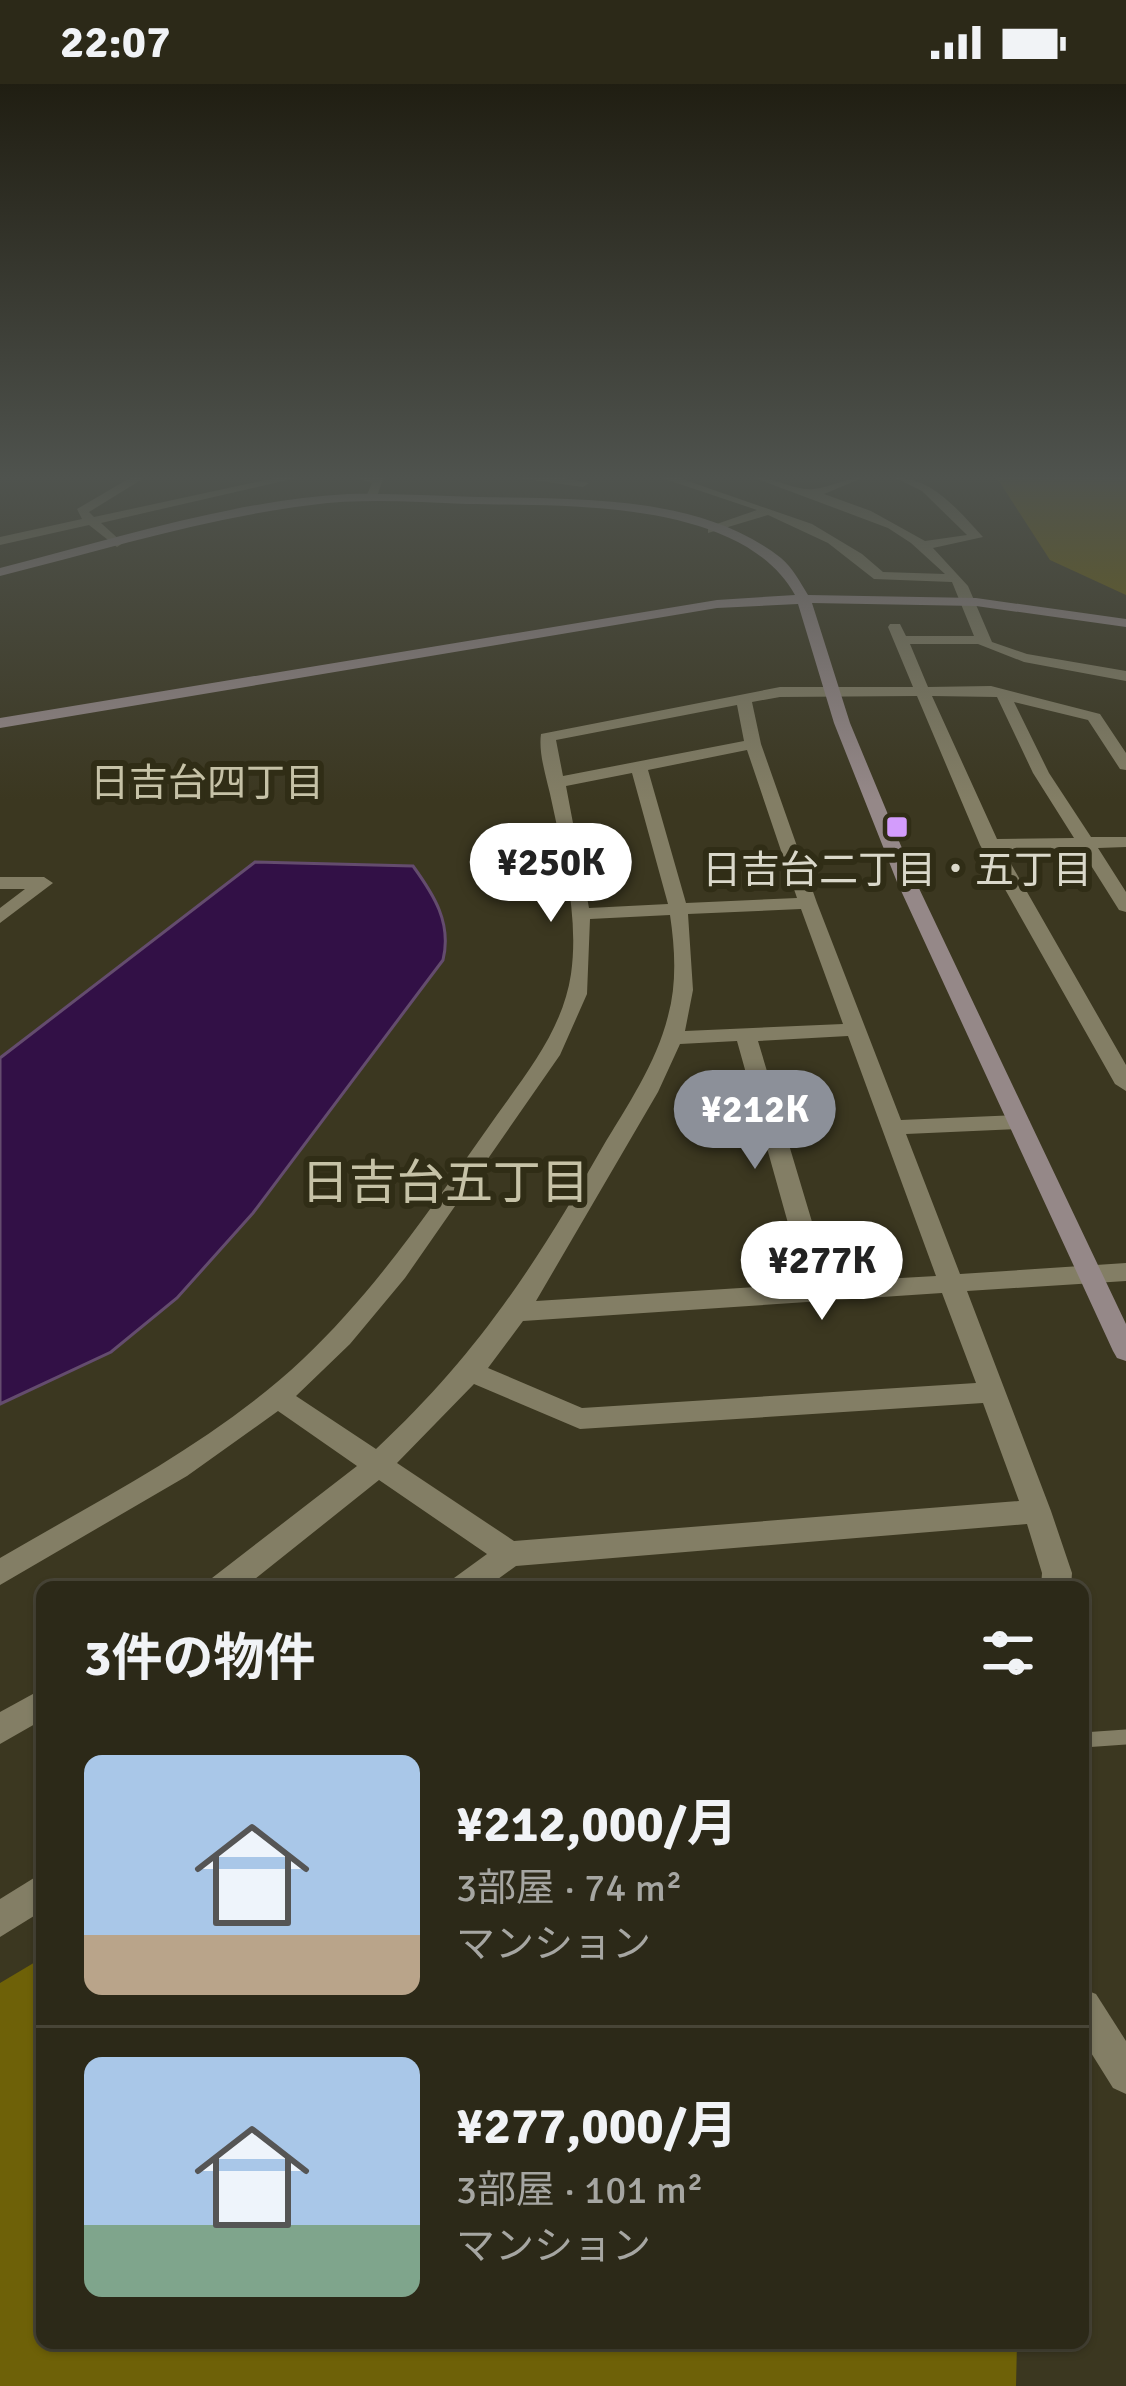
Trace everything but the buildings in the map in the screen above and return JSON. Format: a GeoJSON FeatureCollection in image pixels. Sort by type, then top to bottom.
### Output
{"type":"FeatureCollection","features":[{"type":"Feature","properties":{"kind":"street"},"geometry":{"type":"LineString","coordinates":[[794,585],[878,820],[1126,1351]]}},
{"type":"Feature","properties":{"kind":"street"},"geometry":{"type":"LineString","coordinates":[[960,585],[983,640]]}},
{"type":"Feature","properties":{"kind":"street"},"geometry":{"type":"LineString","coordinates":[[0,723],[717,604],[802,599],[971,604],[1049,608],[1126,623]]}},
{"type":"Feature","properties":{"kind":"street"},"geometry":{"type":"LineString","coordinates":[[1126,676],[1024,658],[983,640],[898,633],[918,691],[989,845],[1126,1084]]}},
{"type":"Feature","properties":{"kind":"street"},"geometry":{"type":"LineString","coordinates":[[0,1574],[196,1454],[277,1397],[390,1284],[564,1032],[582,967],[579,914],[547,736],[744,699],[830,691],[1003,694],[1094,717],[1126,765]]}},
{"type":"Feature","properties":{"kind":"street"},"geometry":{"type":"LineString","coordinates":[[1003,694],[1041,773],[1126,906]]}},
{"type":"Feature","properties":{"kind":"street"},"geometry":{"type":"LineString","coordinates":[[744,699],[753,745],[808,903],[1037,1511],[1057,1581]]}},
{"type":"Feature","properties":{"kind":"street"},"geometry":{"type":"LineString","coordinates":[[555,783],[753,745]]}},
{"type":"Feature","properties":{"kind":"street"},"geometry":{"type":"LineString","coordinates":[[230,1581],[290,1539],[378,1465],[470,1371],[578,1211],[674,1038],[685,962],[678,909],[639,767]]}},
{"type":"Feature","properties":{"kind":"street"},"geometry":{"type":"LineString","coordinates":[[989,845],[1126,842]]}},
{"type":"Feature","properties":{"kind":"street"},"geometry":{"type":"LineString","coordinates":[[0,883],[34,879],[44,883],[0,917]]}},
{"type":"Feature","properties":{"kind":"street"},"geometry":{"type":"LineString","coordinates":[[579,914],[808,903]]}},
{"type":"Feature","properties":{"kind":"street"},"geometry":{"type":"LineString","coordinates":[[674,1038],[854,1030]]}},
{"type":"Feature","properties":{"kind":"street"},"geometry":{"type":"LineString","coordinates":[[746,1035],[820,1292]]}},
{"type":"Feature","properties":{"kind":"street"},"geometry":{"type":"LineString","coordinates":[[891,1128],[1018,1122]]}},
{"type":"Feature","properties":{"kind":"street"},"geometry":{"type":"LineString","coordinates":[[514,1312],[1126,1272]]}},
{"type":"Feature","properties":{"kind":"street"},"geometry":{"type":"LineString","coordinates":[[470,1371],[580,1418],[991,1392]]}},
{"type":"Feature","properties":{"kind":"street"},"geometry":{"type":"LineString","coordinates":[[277,1397],[510,1554]]}},
{"type":"Feature","properties":{"kind":"street"},"geometry":{"type":"LineString","coordinates":[[472,1581],[510,1554],[1037,1511]]}},
{"type":"Feature","properties":{"kind":"street"},"geometry":{"type":"LineString","coordinates":[[0,1730],[36,1707]]}},
{"type":"Feature","properties":{"kind":"street"},"geometry":{"type":"LineString","coordinates":[[0,1920],[36,1894]]}},
{"type":"Feature","properties":{"kind":"street"},"geometry":{"type":"LineString","coordinates":[[1089,2017],[1126,2075]]}},
{"type":"Feature","properties":{"kind":"lane"},"geometry":{"type":"LineString","coordinates":[[1089,1740],[1126,1737]]}},
{"type":"Feature","properties":{"kind":"shaded area"},"geometry":{"type":"Polygon","coordinates":[[[1105,585],[1126,585],[1126,595],[1105,585]]]}},
{"type":"Feature","properties":{"kind":"shaded area"},"geometry":{"type":"Polygon","coordinates":[[[255,862],[413,866],[443,922],[443,960],[253,1213],[177,1298],[111,1352],[0,1404],[0,1058],[255,862]]]}},
{"type":"Feature","properties":{"kind":"shaded area"},"geometry":{"type":"Polygon","coordinates":[[[36,1962],[36,2349],[1017,2349],[1016,2386],[0,2386],[0,1983],[36,1962]]]}},
{"type":"Feature","properties":{"kind":"place","name":"日吉台二丁目・五丁目"},"geometry":{"type":"Point","coordinates":[897,827]}},
{"type":"Feature","properties":{"kind":"district","name":"日吉台四丁目"},"geometry":{"type":"Point","coordinates":[207,782]}},
{"type":"Feature","properties":{"kind":"district","name":"日吉台五丁目"},"geometry":{"type":"Point","coordinates":[445,1182]}}]}
